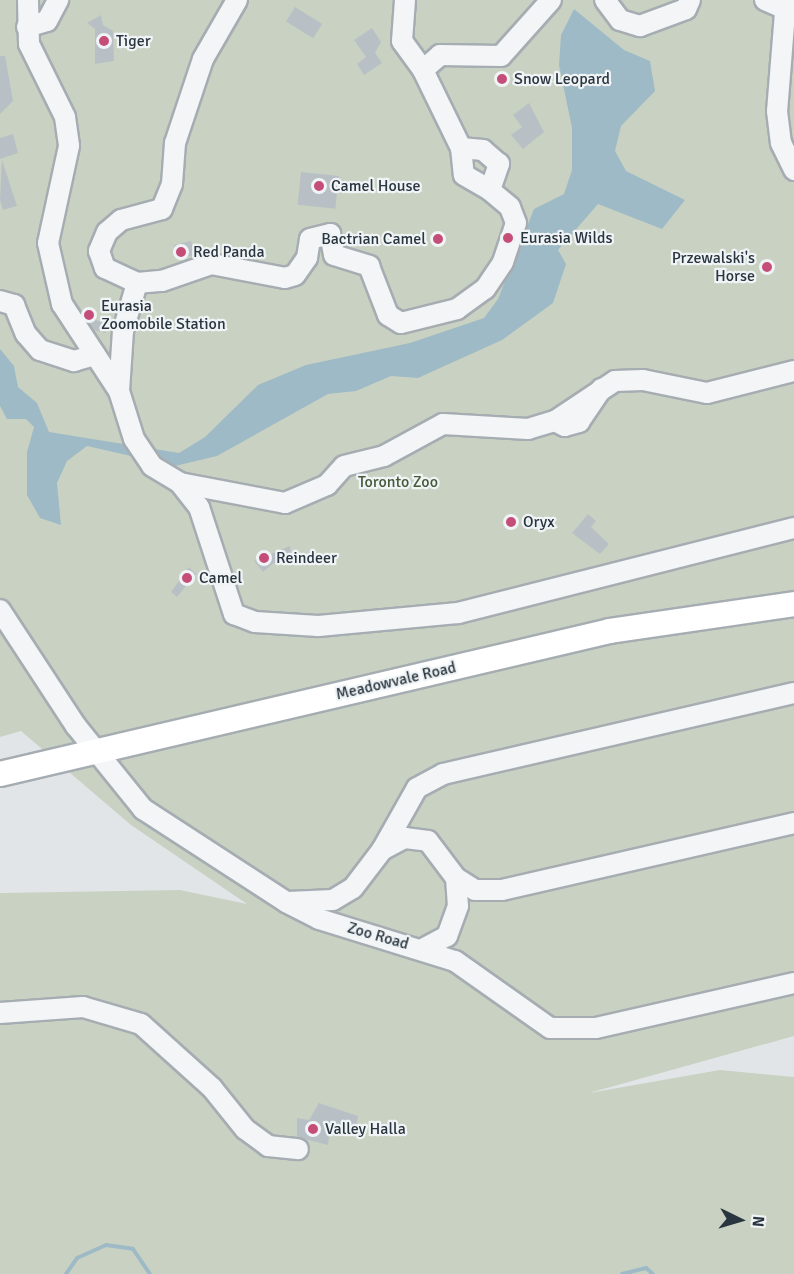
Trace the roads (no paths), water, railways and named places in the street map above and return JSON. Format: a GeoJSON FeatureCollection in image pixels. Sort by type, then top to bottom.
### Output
{"type":"FeatureCollection","features":[{"type":"Feature","properties":{"kind":"main road","name":"Meadowvale Road"},"geometry":{"type":"LineString","coordinates":[[0,774],[610,631],[794,604]]}},
{"type":"Feature","properties":{"kind":"street"},"geometry":{"type":"LineString","coordinates":[[28,0],[27,27],[30,44],[65,117],[69,146],[51,216],[52,271],[62,304],[119,391],[134,439],[152,466],[180,483],[199,507],[234,614],[255,622],[318,627],[458,613],[794,528]]}},
{"type":"Feature","properties":{"kind":"street"},"geometry":{"type":"LineString","coordinates":[[27,27],[47,21],[58,0]]}},
{"type":"Feature","properties":{"kind":"street"},"geometry":{"type":"LineString","coordinates":[[237,0],[203,59],[175,142],[172,184],[162,209],[121,220],[107,232],[99,251],[105,268],[137,283],[162,281],[212,264],[285,278],[296,275],[307,258],[310,239],[330,234],[334,255],[369,266],[388,315],[401,323],[457,309],[485,289],[504,261],[516,224],[510,207],[490,190],[464,175],[461,148],[423,70],[402,41],[405,0]]}},
{"type":"Feature","properties":{"kind":"street"},"geometry":{"type":"LineString","coordinates":[[423,70],[440,55],[501,56],[551,0]]}},
{"type":"Feature","properties":{"kind":"street"},"geometry":{"type":"LineString","coordinates":[[604,0],[620,20],[640,26],[686,9],[690,0]]}},
{"type":"Feature","properties":{"kind":"street"},"geometry":{"type":"LineString","coordinates":[[765,0],[785,4],[777,111],[781,143],[794,170]]}},
{"type":"Feature","properties":{"kind":"street"},"geometry":{"type":"LineString","coordinates":[[461,148],[483,150],[499,164],[490,190]]}},
{"type":"Feature","properties":{"kind":"street"},"geometry":{"type":"LineString","coordinates":[[119,391],[123,331],[137,283]]}},
{"type":"Feature","properties":{"kind":"street"},"geometry":{"type":"LineString","coordinates":[[0,301],[14,305],[26,334],[40,350],[74,361],[95,355]]}},
{"type":"Feature","properties":{"kind":"street"},"geometry":{"type":"LineString","coordinates":[[180,483],[285,503],[327,485],[344,466],[384,456],[443,424],[528,429],[555,421],[615,381],[643,380],[707,393],[794,371]]}},
{"type":"Feature","properties":{"kind":"street","name":"Zoo Road"},"geometry":{"type":"LineString","coordinates":[[0,610],[94,751],[143,809],[286,902],[319,919],[424,948],[447,936],[455,922],[456,878],[428,841],[405,838],[382,850],[353,888],[333,900],[286,902]]}},
{"type":"Feature","properties":{"kind":"street"},"geometry":{"type":"LineString","coordinates":[[382,850],[417,788],[443,774],[794,693]]}},
{"type":"Feature","properties":{"kind":"street"},"geometry":{"type":"LineString","coordinates":[[456,878],[475,890],[502,890],[794,822]]}},
{"type":"Feature","properties":{"kind":"street"},"geometry":{"type":"LineString","coordinates":[[424,948],[483,977],[544,1025],[596,1028],[794,983]]}},
{"type":"Feature","properties":{"kind":"street"},"geometry":{"type":"LineString","coordinates":[[0,1013],[82,1007],[141,1024],[212,1088],[245,1129],[268,1146],[298,1149]]}},
{"type":"Feature","properties":{"kind":"water"},"geometry":{"type":"Polygon","coordinates":[[[574,9],[624,50],[650,61],[655,91],[621,126],[615,151],[626,171],[685,200],[662,229],[598,204],[558,250],[566,264],[553,303],[502,340],[418,378],[391,376],[356,391],[328,394],[217,456],[175,466],[87,446],[67,461],[57,483],[61,525],[40,518],[27,495],[27,452],[34,427],[26,419],[7,419],[0,406],[0,349],[14,366],[18,387],[37,403],[49,432],[179,453],[205,437],[258,385],[306,365],[410,343],[484,318],[498,299],[534,209],[564,194],[572,170],[572,128],[559,65],[561,35],[574,9]]]}},
{"type":"Feature","properties":{"kind":"waterway"},"geometry":{"type":"LineString","coordinates":[[66,1274],[77,1258],[106,1245],[133,1249],[150,1274]]}},
{"type":"Feature","properties":{"kind":"waterway"},"geometry":{"type":"LineString","coordinates":[[622,1274],[646,1268],[653,1274]]}},
{"type":"Feature","properties":{"kind":"place","name":"Tiger"},"geometry":{"type":"Point","coordinates":[104,41]}},
{"type":"Feature","properties":{"kind":"place","name":"Snow Leopard"},"geometry":{"type":"Point","coordinates":[502,79]}},
{"type":"Feature","properties":{"kind":"place","name":"Camel House"},"geometry":{"type":"Point","coordinates":[319,186]}},
{"type":"Feature","properties":{"kind":"place","name":"Eurasia Wilds"},"geometry":{"type":"Point","coordinates":[508,238]}},
{"type":"Feature","properties":{"kind":"place","name":"Bactrian Camel"},"geometry":{"type":"Point","coordinates":[438,239]}},
{"type":"Feature","properties":{"kind":"place","name":"Red Panda"},"geometry":{"type":"Point","coordinates":[181,252]}},
{"type":"Feature","properties":{"kind":"place","name":"Przewalski's Horse"},"geometry":{"type":"Point","coordinates":[767,267]}},
{"type":"Feature","properties":{"kind":"place","name":"Eurasia Zoomobile Station"},"geometry":{"type":"Point","coordinates":[89,315]}},
{"type":"Feature","properties":{"kind":"place","name":"Oryx"},"geometry":{"type":"Point","coordinates":[511,522]}},
{"type":"Feature","properties":{"kind":"place","name":"Reindeer"},"geometry":{"type":"Point","coordinates":[264,558]}},
{"type":"Feature","properties":{"kind":"place","name":"Camel"},"geometry":{"type":"Point","coordinates":[187,578]}},
{"type":"Feature","properties":{"kind":"place","name":"Valley Halla"},"geometry":{"type":"Point","coordinates":[313,1129]}},
{"type":"Feature","properties":{"kind":"park label","name":"Toronto Zoo"},"geometry":{"type":"Point","coordinates":[398,482]}}]}
